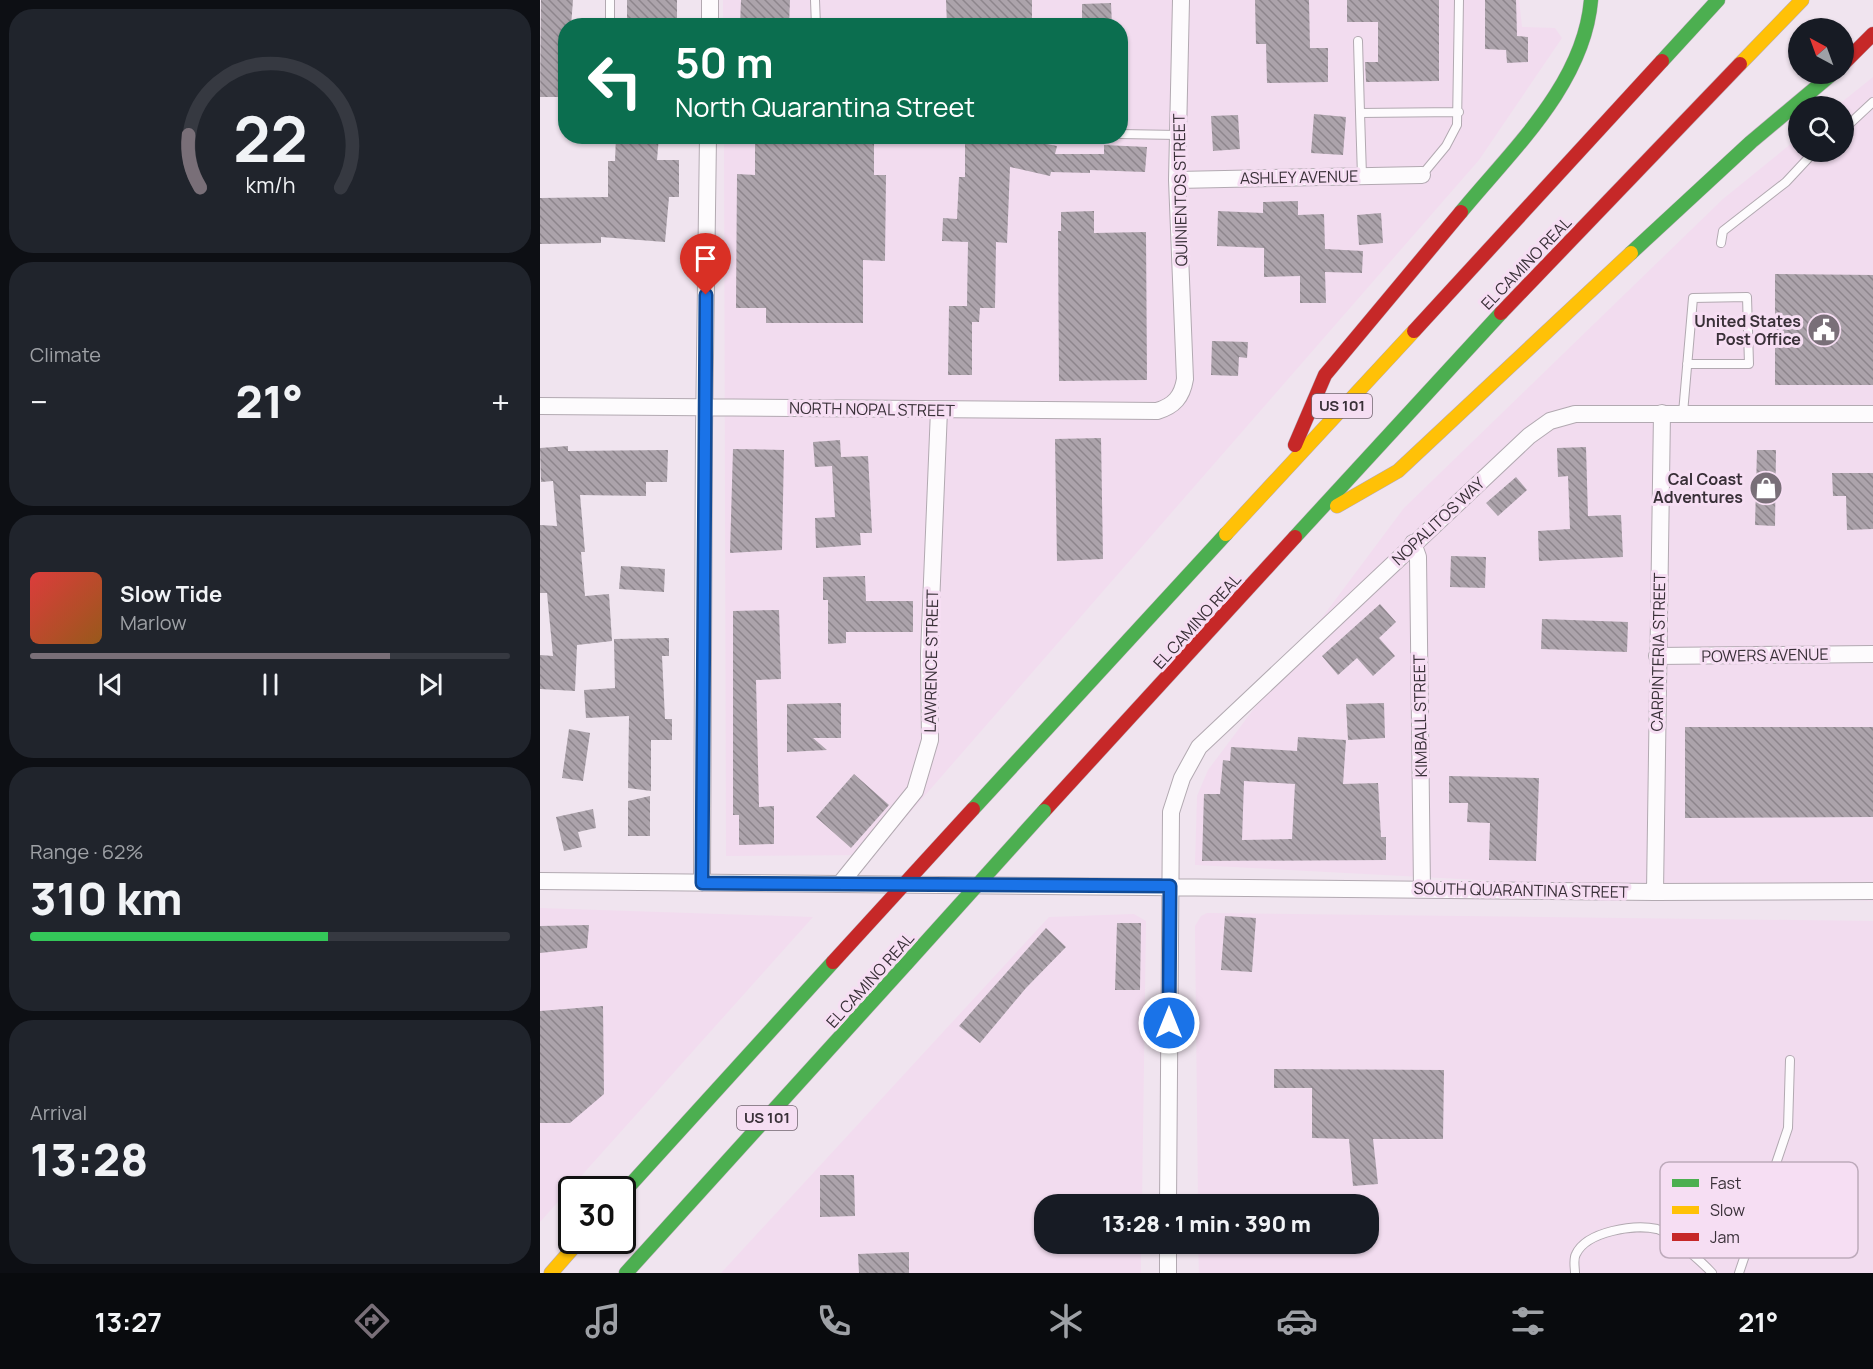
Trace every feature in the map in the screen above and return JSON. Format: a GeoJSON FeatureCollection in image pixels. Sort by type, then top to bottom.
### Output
{"type":"FeatureCollection","features":[{"type":"Feature","properties":{"kind":"highway"},"geometry":{"type":"LineString","coordinates":[[1285,468],[1325,375],[1545,111],[1566,78],[1582,43],[1591,17],[1591,0]]}},
{"type":"Feature","properties":{"kind":"highway","name":"EL CAMINO REAL"},"geometry":{"type":"LineString","coordinates":[[626,1273],[1044,811],[1514,298],[1799,2]]}},
{"type":"Feature","properties":{"kind":"highway","name":"US 101"},"geometry":{"type":"LineString","coordinates":[[636,1179],[1285,468],[1715,3]]}},
{"type":"Feature","properties":{"kind":"highway"},"geometry":{"type":"LineString","coordinates":[[1854,53],[1873,34]]}},
{"type":"Feature","properties":{"kind":"highway"},"geometry":{"type":"LineString","coordinates":[[1310,521],[1398,471],[1751,142],[1820,84]]}},
{"type":"Feature","properties":{"kind":"highway"},"geometry":{"type":"LineString","coordinates":[[550,1273],[567,1254]]}},
{"type":"Feature","properties":{"kind":"street"},"geometry":{"type":"LineString","coordinates":[[710,0],[710,18]]}},
{"type":"Feature","properties":{"kind":"street","name":"QUINIENTOS STREET"},"geometry":{"type":"LineString","coordinates":[[1181,0],[1177,180],[1185,380]]}},
{"type":"Feature","properties":{"kind":"street"},"geometry":{"type":"LineString","coordinates":[[702,883],[708,144]]}},
{"type":"Feature","properties":{"kind":"street","name":"ASHLEY AVENUE"},"geometry":{"type":"LineString","coordinates":[[1177,180],[1422,175]]}},
{"type":"Feature","properties":{"kind":"street","name":"NORTH NOPAL STREET"},"geometry":{"type":"LineString","coordinates":[[540,406],[1157,411],[1177,401],[1184,390],[1185,380]]}},
{"type":"Feature","properties":{"kind":"street","name":"LAWRENCE STREET"},"geometry":{"type":"LineString","coordinates":[[840,884],[915,791],[930,740],[929,654],[939,410]]}},
{"type":"Feature","properties":{"kind":"street","name":"CARPINTERIA STREET"},"geometry":{"type":"LineString","coordinates":[[1655,892],[1662,413]]}},
{"type":"Feature","properties":{"kind":"street","name":"NOPALITOS WAY"},"geometry":{"type":"LineString","coordinates":[[1170,886],[1171,812],[1182,778],[1199,747],[1529,436],[1550,422],[1575,414],[1873,414]]}},
{"type":"Feature","properties":{"kind":"street","name":"KIMBALL STREET"},"geometry":{"type":"LineString","coordinates":[[1413,543],[1418,562],[1422,889]]}},
{"type":"Feature","properties":{"kind":"street","name":"POWERS AVENUE"},"geometry":{"type":"LineString","coordinates":[[1657,656],[1873,654]]}},
{"type":"Feature","properties":{"kind":"street","name":"SOUTH QUARANTINA STREET"},"geometry":{"type":"LineString","coordinates":[[540,881],[1655,892],[1873,891]]}},
{"type":"Feature","properties":{"kind":"street"},"geometry":{"type":"LineString","coordinates":[[1168,1194],[1170,886]]}},
{"type":"Feature","properties":{"kind":"street"},"geometry":{"type":"LineString","coordinates":[[1168,1254],[1168,1273]]}},
{"type":"Feature","properties":{"kind":"lane"},"geometry":{"type":"LineString","coordinates":[[610,0],[610,18]]}},
{"type":"Feature","properties":{"kind":"lane"},"geometry":{"type":"LineString","coordinates":[[815,0],[816,18]]}},
{"type":"Feature","properties":{"kind":"lane"},"geometry":{"type":"LineString","coordinates":[[1422,175],[1446,146],[1457,125],[1459,0]]}},
{"type":"Feature","properties":{"kind":"lane"},"geometry":{"type":"LineString","coordinates":[[1358,41],[1362,176]]}},
{"type":"Feature","properties":{"kind":"lane"},"geometry":{"type":"LineString","coordinates":[[1854,120],[1873,102]]}},
{"type":"Feature","properties":{"kind":"lane"},"geometry":{"type":"LineString","coordinates":[[1360,113],[1459,112]]}},
{"type":"Feature","properties":{"kind":"lane"},"geometry":{"type":"LineString","coordinates":[[1128,134],[1178,135]]}},
{"type":"Feature","properties":{"kind":"lane"},"geometry":{"type":"LineString","coordinates":[[1721,243],[1723,231],[1786,182],[1805,162]]}},
{"type":"Feature","properties":{"kind":"lane"},"geometry":{"type":"LineString","coordinates":[[1683,413],[1687,364],[1693,298],[1747,297],[1749,364],[1687,364]]}},
{"type":"Feature","properties":{"kind":"lane"},"geometry":{"type":"LineString","coordinates":[[1776,1162],[1788,1128],[1790,1060]]}},
{"type":"Feature","properties":{"kind":"lane"},"geometry":{"type":"LineString","coordinates":[[1575,1273],[1575,1255],[1581,1248],[1613,1230],[1636,1228],[1660,1230]]}},
{"type":"Feature","properties":{"kind":"lane"},"geometry":{"type":"LineString","coordinates":[[1694,1258],[1712,1273]]}},
{"type":"Feature","properties":{"kind":"lane"},"geometry":{"type":"LineString","coordinates":[[1738,1273],[1743,1258]]}},
{"type":"Feature","properties":{"kind":"shaded area"},"geometry":{"type":"Polygon","coordinates":[[[723,0],[1519,0],[1522,27],[1555,28],[1562,38],[1479,160],[873,855],[726,856],[724,144],[1128,144],[1128,18],[723,18],[723,0]]]}},
{"type":"Feature","properties":{"kind":"shaded area"},"geometry":{"type":"Polygon","coordinates":[[[1873,77],[1873,901],[1195,865],[1197,796],[1208,770],[1404,508],[1723,199],[1788,146],[1788,162],[1854,162],[1854,96],[1849,96],[1873,77]]]}},
{"type":"Feature","properties":{"kind":"shaded area"},"geometry":{"type":"Polygon","coordinates":[[[540,908],[813,917],[581,1176],[558,1176],[558,1202],[540,1222],[540,908]]]}},
{"type":"Feature","properties":{"kind":"shaded area"},"geometry":{"type":"Polygon","coordinates":[[[1207,913],[1873,921],[1873,1273],[1199,1273],[1198,1254],[1379,1254],[1379,1194],[1198,1194],[1195,926],[1201,916],[1207,913]]]}},
{"type":"Feature","properties":{"kind":"shaded area"},"geometry":{"type":"Polygon","coordinates":[[[1134,914],[1146,921],[1142,1194],[1034,1194],[1034,1254],[1141,1254],[1141,1273],[721,1273],[1049,917],[1134,914]]]}},
{"type":"Feature","properties":{"kind":"building"},"geometry":{"type":"Polygon","coordinates":[[[541,0],[573,0],[572,18],[558,18],[558,97],[540,97],[541,0]]]}},
{"type":"Feature","properties":{"kind":"building"},"geometry":{"type":"Polygon","coordinates":[[[627,0],[677,0],[677,18],[627,18],[627,0]]]}},
{"type":"Feature","properties":{"kind":"building"},"geometry":{"type":"Polygon","coordinates":[[[741,0],[790,0],[789,18],[740,18],[741,0]]]}},
{"type":"Feature","properties":{"kind":"building"},"geometry":{"type":"Polygon","coordinates":[[[946,0],[1032,0],[1032,18],[947,18],[946,0]]]}},
{"type":"Feature","properties":{"kind":"building"},"geometry":{"type":"Polygon","coordinates":[[[1255,0],[1309,0],[1310,48],[1328,48],[1328,82],[1267,83],[1266,44],[1256,44],[1255,0]]]}},
{"type":"Feature","properties":{"kind":"building"},"geometry":{"type":"Polygon","coordinates":[[[1347,0],[1439,0],[1439,81],[1366,82],[1365,62],[1378,62],[1378,22],[1347,22],[1347,0]]]}},
{"type":"Feature","properties":{"kind":"building"},"geometry":{"type":"Polygon","coordinates":[[[1485,0],[1516,0],[1517,36],[1528,37],[1528,62],[1507,63],[1506,50],[1485,49],[1485,0]]]}},
{"type":"Feature","properties":{"kind":"building"},"geometry":{"type":"Polygon","coordinates":[[[1111,3],[1112,18],[1082,18],[1082,4],[1111,3]]]}},
{"type":"Feature","properties":{"kind":"building"},"geometry":{"type":"Polygon","coordinates":[[[1314,114],[1346,117],[1343,155],[1311,153],[1314,114]]]}},
{"type":"Feature","properties":{"kind":"building"},"geometry":{"type":"Polygon","coordinates":[[[1238,115],[1240,149],[1213,151],[1211,116],[1238,115]]]}},
{"type":"Feature","properties":{"kind":"building"},"geometry":{"type":"Polygon","coordinates":[[[616,144],[658,144],[657,160],[679,160],[679,197],[669,197],[665,242],[601,237],[601,243],[540,244],[540,198],[608,197],[608,161],[615,161],[616,144]]]}},
{"type":"Feature","properties":{"kind":"building"},"geometry":{"type":"Polygon","coordinates":[[[755,144],[874,144],[874,175],[886,175],[885,261],[863,260],[863,323],[766,323],[766,308],[736,308],[737,174],[755,175],[755,144]]]}},
{"type":"Feature","properties":{"kind":"building"},"geometry":{"type":"Polygon","coordinates":[[[965,144],[1047,144],[1057,146],[1055,154],[1104,154],[1104,145],[1147,147],[1145,172],[1090,170],[1090,173],[1051,172],[1050,176],[1010,167],[1007,243],[996,242],[995,308],[980,308],[979,322],[972,322],[972,375],[948,375],[949,306],[967,306],[968,242],[942,241],[943,218],[957,219],[959,177],[965,177],[965,144]]]}},
{"type":"Feature","properties":{"kind":"building"},"geometry":{"type":"Polygon","coordinates":[[[1298,201],[1298,215],[1324,214],[1325,249],[1363,251],[1362,273],[1325,272],[1326,303],[1300,303],[1300,276],[1264,277],[1264,248],[1217,246],[1218,211],[1263,213],[1263,202],[1298,201]]]}},
{"type":"Feature","properties":{"kind":"building"},"geometry":{"type":"Polygon","coordinates":[[[1094,211],[1094,233],[1146,232],[1147,380],[1059,381],[1058,231],[1061,231],[1061,212],[1094,211]]]}},
{"type":"Feature","properties":{"kind":"building"},"geometry":{"type":"Polygon","coordinates":[[[1381,213],[1383,243],[1359,245],[1357,215],[1381,213]]]}},
{"type":"Feature","properties":{"kind":"building","name":"United States Post Office"},"geometry":{"type":"Polygon","coordinates":[[[1775,274],[1873,275],[1873,385],[1775,385],[1775,274]]]}},
{"type":"Feature","properties":{"kind":"building"},"geometry":{"type":"Polygon","coordinates":[[[1212,341],[1248,342],[1247,358],[1239,357],[1238,376],[1211,375],[1212,341]]]}},
{"type":"Feature","properties":{"kind":"building"},"geometry":{"type":"Polygon","coordinates":[[[1101,438],[1103,559],[1057,561],[1055,439],[1101,438]]]}},
{"type":"Feature","properties":{"kind":"building"},"geometry":{"type":"Polygon","coordinates":[[[840,440],[841,457],[868,456],[872,533],[860,533],[861,545],[816,548],[815,518],[835,517],[832,466],[815,467],[813,442],[840,440]]]}},
{"type":"Feature","properties":{"kind":"building"},"geometry":{"type":"Polygon","coordinates":[[[568,446],[568,451],[668,450],[667,482],[646,482],[646,496],[580,495],[585,552],[581,552],[585,596],[609,594],[612,641],[577,645],[575,691],[540,689],[540,655],[553,656],[547,593],[540,593],[540,525],[557,526],[553,481],[541,482],[540,448],[568,446]]]}},
{"type":"Feature","properties":{"kind":"building"},"geometry":{"type":"Polygon","coordinates":[[[1586,447],[1588,516],[1621,515],[1623,557],[1539,561],[1538,531],[1570,529],[1568,476],[1558,477],[1557,448],[1586,447]]]}},
{"type":"Feature","properties":{"kind":"building"},"geometry":{"type":"Polygon","coordinates":[[[733,449],[784,450],[782,550],[730,553],[733,449]]]}},
{"type":"Feature","properties":{"kind":"building","name":"Cal Coast Adventures"},"geometry":{"type":"Polygon","coordinates":[[[1757,450],[1776,450],[1775,526],[1755,525],[1757,450]]]}},
{"type":"Feature","properties":{"kind":"building"},"geometry":{"type":"Polygon","coordinates":[[[1832,473],[1873,473],[1873,529],[1847,530],[1846,496],[1833,496],[1832,473]]]}},
{"type":"Feature","properties":{"kind":"building"},"geometry":{"type":"Polygon","coordinates":[[[1516,477],[1527,490],[1498,516],[1486,503],[1516,477]]]}},
{"type":"Feature","properties":{"kind":"building"},"geometry":{"type":"Polygon","coordinates":[[[1451,556],[1486,557],[1485,588],[1450,587],[1451,556]]]}},
{"type":"Feature","properties":{"kind":"building"},"geometry":{"type":"Polygon","coordinates":[[[621,566],[665,569],[664,592],[619,589],[621,566]]]}},
{"type":"Feature","properties":{"kind":"building"},"geometry":{"type":"Polygon","coordinates":[[[865,576],[866,601],[913,601],[913,632],[846,632],[846,643],[828,644],[828,600],[823,600],[823,577],[865,576]]]}},
{"type":"Feature","properties":{"kind":"building"},"geometry":{"type":"Polygon","coordinates":[[[1380,604],[1396,622],[1379,638],[1395,656],[1373,676],[1357,658],[1338,675],[1322,656],[1380,604]]]}},
{"type":"Feature","properties":{"kind":"building"},"geometry":{"type":"Polygon","coordinates":[[[779,610],[781,679],[756,680],[759,807],[774,806],[774,844],[739,845],[739,815],[733,815],[733,611],[779,610]]]}},
{"type":"Feature","properties":{"kind":"building"},"geometry":{"type":"Polygon","coordinates":[[[1542,619],[1628,622],[1627,652],[1541,649],[1542,619]]]}},
{"type":"Feature","properties":{"kind":"building"},"geometry":{"type":"Polygon","coordinates":[[[669,638],[669,656],[662,656],[665,719],[672,719],[672,740],[651,740],[651,791],[628,788],[629,716],[586,718],[584,690],[615,688],[614,639],[669,638]]]}},
{"type":"Feature","properties":{"kind":"building"},"geometry":{"type":"Polygon","coordinates":[[[841,703],[841,738],[813,738],[827,750],[787,752],[787,704],[841,703]]]}},
{"type":"Feature","properties":{"kind":"building"},"geometry":{"type":"Polygon","coordinates":[[[1384,703],[1385,738],[1348,740],[1346,704],[1384,703]]]}},
{"type":"Feature","properties":{"kind":"building"},"geometry":{"type":"Polygon","coordinates":[[[1685,727],[1873,727],[1873,817],[1685,818],[1685,727]]]}},
{"type":"Feature","properties":{"kind":"building"},"geometry":{"type":"Polygon","coordinates":[[[569,729],[590,733],[583,781],[562,778],[569,729]]]}},
{"type":"Feature","properties":{"kind":"building"},"geometry":{"type":"Polygon","coordinates":[[[1298,737],[1346,740],[1343,784],[1378,783],[1381,837],[1386,837],[1386,860],[1202,861],[1204,794],[1220,794],[1223,760],[1230,761],[1231,747],[1297,751],[1298,737]],[[1244,781],[1242,840],[1292,839],[1295,784],[1244,781]]]}},
{"type":"Feature","properties":{"kind":"building"},"geometry":{"type":"Polygon","coordinates":[[[854,774],[889,805],[851,848],[816,817],[854,774]]]}},
{"type":"Feature","properties":{"kind":"building"},"geometry":{"type":"Polygon","coordinates":[[[1449,776],[1539,778],[1536,861],[1489,860],[1490,823],[1467,822],[1468,803],[1449,803],[1449,776]]]}},
{"type":"Feature","properties":{"kind":"building"},"geometry":{"type":"Polygon","coordinates":[[[650,796],[650,836],[628,836],[628,801],[650,796]]]}},
{"type":"Feature","properties":{"kind":"building"},"geometry":{"type":"Polygon","coordinates":[[[593,809],[596,828],[578,832],[582,847],[564,851],[556,817],[593,809]]]}},
{"type":"Feature","properties":{"kind":"building"},"geometry":{"type":"Polygon","coordinates":[[[1225,916],[1256,918],[1252,972],[1221,970],[1225,916]]]}},
{"type":"Feature","properties":{"kind":"building"},"geometry":{"type":"Polygon","coordinates":[[[1117,923],[1141,923],[1140,990],[1115,990],[1117,923]]]}},
{"type":"Feature","properties":{"kind":"building"},"geometry":{"type":"Polygon","coordinates":[[[589,925],[587,948],[540,953],[540,926],[589,925]]]}},
{"type":"Feature","properties":{"kind":"building"},"geometry":{"type":"Polygon","coordinates":[[[1046,928],[1066,947],[1026,988],[980,1043],[959,1026],[1046,928]]]}},
{"type":"Feature","properties":{"kind":"building"},"geometry":{"type":"Polygon","coordinates":[[[603,1006],[604,1094],[570,1123],[540,1123],[540,1011],[603,1006]]]}},
{"type":"Feature","properties":{"kind":"building"},"geometry":{"type":"Polygon","coordinates":[[[1274,1069],[1444,1070],[1443,1139],[1373,1139],[1378,1184],[1353,1186],[1349,1139],[1312,1138],[1312,1088],[1274,1088],[1274,1069]]]}},
{"type":"Feature","properties":{"kind":"building"},"geometry":{"type":"Polygon","coordinates":[[[820,1175],[854,1175],[855,1216],[820,1217],[820,1175]]]}},
{"type":"Feature","properties":{"kind":"building"},"geometry":{"type":"Polygon","coordinates":[[[909,1252],[909,1273],[859,1273],[858,1254],[909,1252]]]}},
{"type":"Feature","properties":{"kind":"traffic: fast"},"geometry":{"type":"LineString","coordinates":[[1461,212],[1523,140],[1560,88],[1575,60],[1585,31],[1591,0]]}},
{"type":"Feature","properties":{"kind":"traffic: fast"},"geometry":{"type":"LineString","coordinates":[[1662,61],[1718,0]]}},
{"type":"Feature","properties":{"kind":"traffic: fast"},"geometry":{"type":"LineString","coordinates":[[1631,253],[1751,142],[1820,84]]}},
{"type":"Feature","properties":{"kind":"traffic: fast"},"geometry":{"type":"LineString","coordinates":[[1295,537],[1501,313]]}},
{"type":"Feature","properties":{"kind":"traffic: fast"},"geometry":{"type":"LineString","coordinates":[[973,809],[1226,534]]}},
{"type":"Feature","properties":{"kind":"traffic: fast"},"geometry":{"type":"LineString","coordinates":[[907,963],[1044,811]]}},
{"type":"Feature","properties":{"kind":"traffic: fast"},"geometry":{"type":"LineString","coordinates":[[636,1179],[833,962]]}},
{"type":"Feature","properties":{"kind":"traffic: fast"},"geometry":{"type":"LineString","coordinates":[[626,1273],[907,963]]}},
{"type":"Feature","properties":{"kind":"traffic: slow"},"geometry":{"type":"LineString","coordinates":[[1740,64],[1802,0]]}},
{"type":"Feature","properties":{"kind":"traffic: slow"},"geometry":{"type":"LineString","coordinates":[[1337,506],[1398,471],[1631,253]]}},
{"type":"Feature","properties":{"kind":"traffic: slow"},"geometry":{"type":"LineString","coordinates":[[1226,534],[1414,331]]}},
{"type":"Feature","properties":{"kind":"traffic: slow"},"geometry":{"type":"LineString","coordinates":[[551,1273],[568,1254]]}},
{"type":"Feature","properties":{"kind":"traffic: jam"},"geometry":{"type":"LineString","coordinates":[[1854,53],[1873,34]]}},
{"type":"Feature","properties":{"kind":"traffic: jam"},"geometry":{"type":"LineString","coordinates":[[1414,331],[1662,61]]}},
{"type":"Feature","properties":{"kind":"traffic: jam"},"geometry":{"type":"LineString","coordinates":[[1501,313],[1740,64]]}},
{"type":"Feature","properties":{"kind":"traffic: jam"},"geometry":{"type":"LineString","coordinates":[[1295,445],[1325,375],[1461,212]]}},
{"type":"Feature","properties":{"kind":"traffic: jam"},"geometry":{"type":"LineString","coordinates":[[1044,811],[1295,537]]}},
{"type":"Feature","properties":{"kind":"traffic: jam"},"geometry":{"type":"LineString","coordinates":[[833,962],[973,809]]}},
{"type":"Feature","properties":{"kind":"place","name":"United States Post Office"},"geometry":{"type":"Point","coordinates":[1824,330]}},
{"type":"Feature","properties":{"kind":"place","name":"Cal Coast Adventures"},"geometry":{"type":"Point","coordinates":[1766,488]}},
{"type":"Feature","properties":{"kind":"route"},"geometry":{"type":"LineString","coordinates":[[706,295],[702,883],[1170,886],[1169,1023]]}}]}
